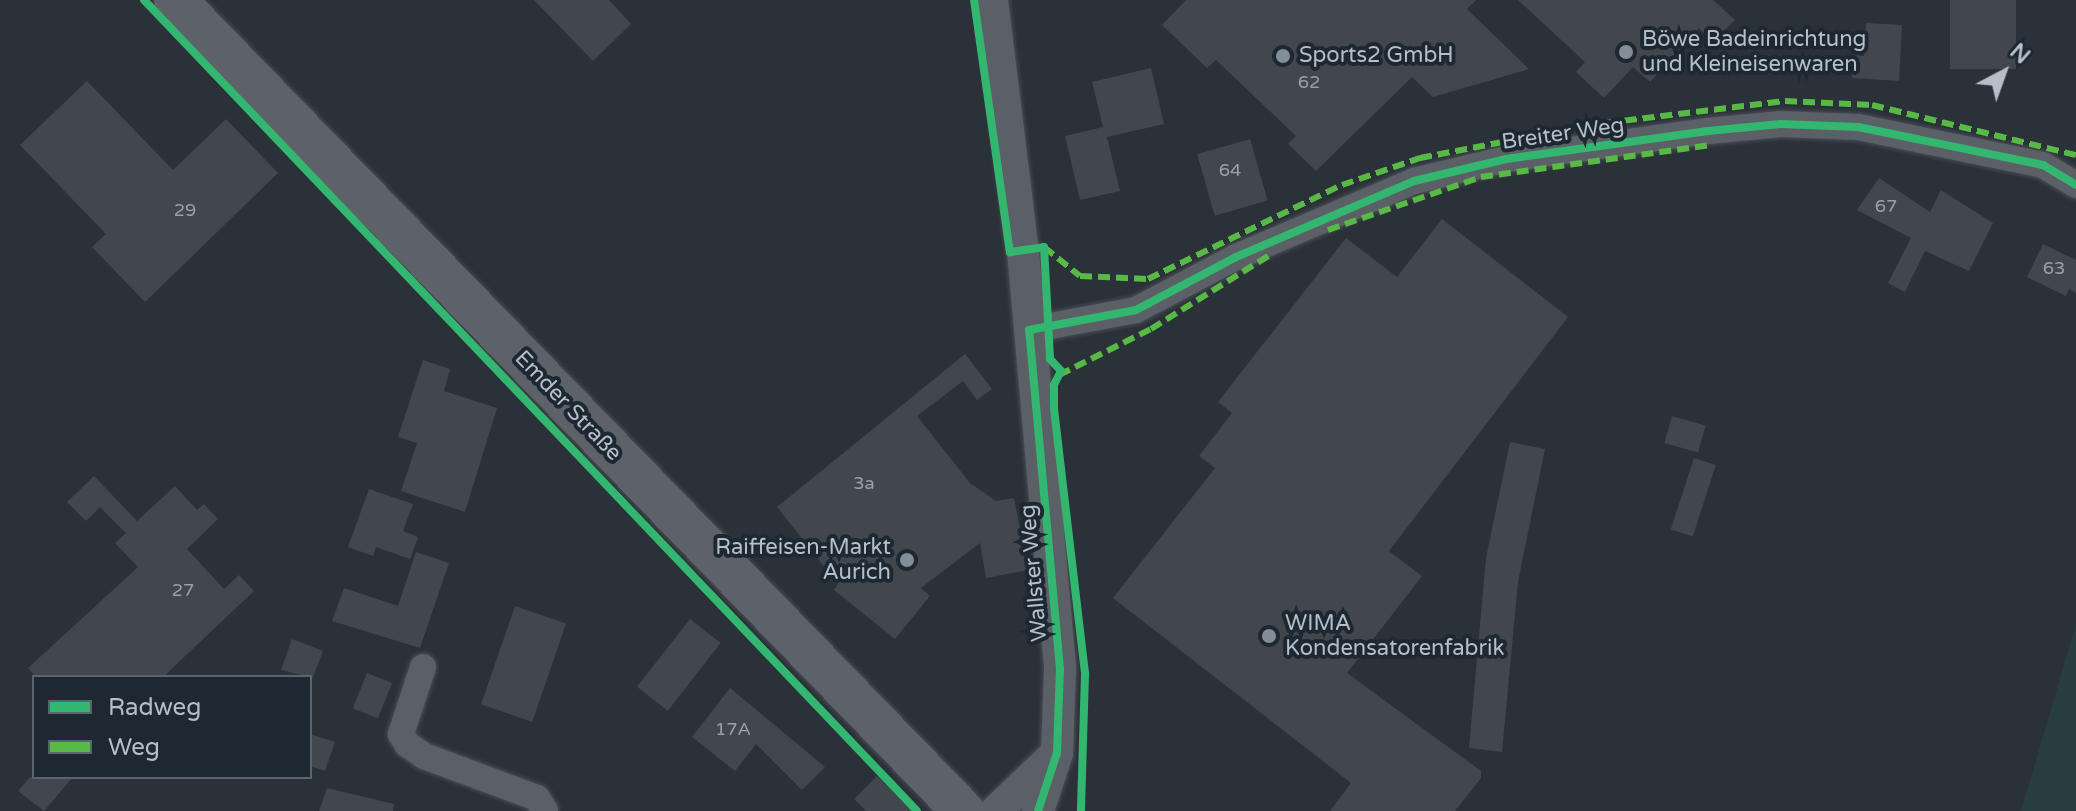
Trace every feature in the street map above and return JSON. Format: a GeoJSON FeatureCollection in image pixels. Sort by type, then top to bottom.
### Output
{"type":"FeatureCollection","features":[{"type":"Feature","properties":{"kind":"main road","name":"Emder Straße"},"geometry":{"type":"LineString","coordinates":[[175,0],[963,811]]}},
{"type":"Feature","properties":{"kind":"street","name":"Wallster Weg"},"geometry":{"type":"LineString","coordinates":[[992,0],[1056,604],[1057,753],[1038,811]]}},
{"type":"Feature","properties":{"kind":"street","name":"Breiter Weg"},"geometry":{"type":"LineString","coordinates":[[1029,330],[1136,310],[1236,257],[1414,181],[1506,159],[1708,131],[1781,124],[1858,127],[2043,165],[2076,185]]}},
{"type":"Feature","properties":{"kind":"street"},"geometry":{"type":"LineString","coordinates":[[423,667],[401,734],[424,756],[529,794],[545,811]]}},
{"type":"Feature","properties":{"kind":"street"},"geometry":{"type":"LineString","coordinates":[[996,811],[1057,753]]}},
{"type":"Feature","properties":{"kind":"green space"},"geometry":{"type":"Polygon","coordinates":[[[2076,624],[2076,811],[2021,811],[2076,624]]]}},
{"type":"Feature","properties":{"kind":"building"},"geometry":{"type":"Polygon","coordinates":[[[534,0],[609,0],[631,24],[593,61],[534,0]]]}},
{"type":"Feature","properties":{"kind":"building"},"geometry":{"type":"Polygon","coordinates":[[[1186,0],[1476,0],[1467,9],[1529,69],[1433,97],[1412,77],[1316,171],[1288,144],[1296,136],[1216,60],[1207,68],[1162,25],[1186,0]]]}},
{"type":"Feature","properties":{"kind":"building","name":"Böwe Badeinrichtung und Kleineisenwaren"},"geometry":{"type":"Polygon","coordinates":[[[1518,0],[1713,0],[1735,20],[1713,42],[1699,28],[1650,82],[1633,67],[1604,98],[1576,72],[1585,62],[1518,0]]]}},
{"type":"Feature","properties":{"kind":"building"},"geometry":{"type":"Polygon","coordinates":[[[1950,0],[2016,0],[2016,69],[1950,69],[1950,0]]]}},
{"type":"Feature","properties":{"kind":"building"},"geometry":{"type":"Polygon","coordinates":[[[1866,23],[1902,25],[1899,81],[1852,78],[1854,55],[1864,56],[1866,23]]]}},
{"type":"Feature","properties":{"kind":"building"},"geometry":{"type":"Polygon","coordinates":[[[1151,68],[1164,124],[1107,137],[1120,191],[1080,200],[1065,136],[1103,127],[1092,82],[1151,68]]]}},
{"type":"Feature","properties":{"kind":"building"},"geometry":{"type":"Polygon","coordinates":[[[87,81],[173,170],[226,119],[278,173],[145,302],[92,247],[106,234],[20,145],[87,81]]]}},
{"type":"Feature","properties":{"kind":"building"},"geometry":{"type":"Polygon","coordinates":[[[1250,139],[1268,201],[1215,216],[1197,154],[1250,139]]]}},
{"type":"Feature","properties":{"kind":"building"},"geometry":{"type":"Polygon","coordinates":[[[1879,178],[1930,212],[1941,190],[1993,223],[1969,271],[1925,251],[1905,292],[1888,283],[1911,238],[1857,210],[1879,178]]]}},
{"type":"Feature","properties":{"kind":"building"},"geometry":{"type":"Polygon","coordinates":[[[1442,219],[1568,317],[1389,551],[1422,576],[1347,673],[1481,771],[1481,778],[1455,811],[1330,811],[1351,783],[1113,598],[1215,468],[1199,456],[1232,413],[1218,402],[1346,238],[1397,277],[1442,219]]]}},
{"type":"Feature","properties":{"kind":"building"},"geometry":{"type":"Polygon","coordinates":[[[2043,244],[2076,260],[2076,293],[2069,289],[2066,296],[2027,277],[2043,244]]]}},
{"type":"Feature","properties":{"kind":"building"},"geometry":{"type":"Polygon","coordinates":[[[965,354],[992,389],[977,400],[963,381],[917,416],[970,483],[996,501],[1014,498],[1028,570],[986,578],[980,543],[921,588],[930,596],[895,639],[834,590],[838,584],[777,507],[965,354]]]}},
{"type":"Feature","properties":{"kind":"building"},"geometry":{"type":"Polygon","coordinates":[[[423,360],[450,369],[444,391],[497,408],[465,512],[401,491],[417,443],[398,437],[423,360]]]}},
{"type":"Feature","properties":{"kind":"building"},"geometry":{"type":"Polygon","coordinates":[[[1672,416],[1706,426],[1698,453],[1664,443],[1672,416]]]}},
{"type":"Feature","properties":{"kind":"building"},"geometry":{"type":"Polygon","coordinates":[[[1510,442],[1545,449],[1518,582],[1502,752],[1469,748],[1486,558],[1510,442]]]}},
{"type":"Feature","properties":{"kind":"building"},"geometry":{"type":"Polygon","coordinates":[[[1694,458],[1716,465],[1693,536],[1671,529],[1694,458]]]}},
{"type":"Feature","properties":{"kind":"building"},"geometry":{"type":"Polygon","coordinates":[[[94,476],[137,521],[175,486],[197,510],[204,504],[218,519],[187,549],[224,589],[239,575],[254,591],[165,675],[34,675],[28,668],[138,567],[115,543],[126,533],[100,507],[86,521],[67,502],[94,476]]]}},
{"type":"Feature","properties":{"kind":"building"},"geometry":{"type":"Polygon","coordinates":[[[369,489],[413,504],[403,531],[418,537],[410,559],[376,547],[373,556],[348,547],[369,489]]]}},
{"type":"Feature","properties":{"kind":"building"},"geometry":{"type":"Polygon","coordinates":[[[416,552],[449,563],[420,648],[332,621],[344,588],[398,606],[416,552]]]}},
{"type":"Feature","properties":{"kind":"building"},"geometry":{"type":"Polygon","coordinates":[[[515,606],[566,624],[532,722],[481,704],[515,606]]]}},
{"type":"Feature","properties":{"kind":"building"},"geometry":{"type":"Polygon","coordinates":[[[690,619],[721,643],[668,711],[637,687],[690,619]]]}},
{"type":"Feature","properties":{"kind":"building"},"geometry":{"type":"Polygon","coordinates":[[[292,639],[323,651],[312,679],[312,675],[281,670],[292,639]]]}},
{"type":"Feature","properties":{"kind":"building"},"geometry":{"type":"Polygon","coordinates":[[[367,673],[392,683],[378,718],[353,708],[367,673]]]}},
{"type":"Feature","properties":{"kind":"building"},"geometry":{"type":"Polygon","coordinates":[[[730,688],[825,767],[802,790],[756,744],[735,771],[692,737],[730,688]]]}},
{"type":"Feature","properties":{"kind":"building"},"geometry":{"type":"Polygon","coordinates":[[[312,735],[335,742],[325,771],[312,767],[312,735]]]}},
{"type":"Feature","properties":{"kind":"building"},"geometry":{"type":"Polygon","coordinates":[[[877,776],[912,811],[866,811],[854,799],[877,776]]]}},
{"type":"Feature","properties":{"kind":"building"},"geometry":{"type":"Polygon","coordinates":[[[30,777],[71,779],[44,811],[18,791],[30,777]]]}},
{"type":"Feature","properties":{"kind":"building"},"geometry":{"type":"Polygon","coordinates":[[[327,788],[394,804],[393,811],[319,811],[327,788]]]}},
{"type":"Feature","properties":{"kind":"marked path"},"geometry":{"type":"LineString","coordinates":[[1044,247],[1080,276],[1148,279],[1342,185],[1420,158],[1589,125],[1785,101],[1872,105],[2076,155]]}},
{"type":"Feature","properties":{"kind":"marked path"},"geometry":{"type":"LineString","coordinates":[[1328,230],[1481,177],[1713,145]]}},
{"type":"Feature","properties":{"kind":"marked path"},"geometry":{"type":"LineString","coordinates":[[1059,375],[1151,329],[1273,253]]}},
{"type":"Feature","properties":{"kind":"cycle path"},"geometry":{"type":"LineString","coordinates":[[144,0],[917,811]]}},
{"type":"Feature","properties":{"kind":"cycle path"},"geometry":{"type":"LineString","coordinates":[[974,0],[1010,252],[1044,247],[1050,359],[1061,371],[1054,385],[1054,409],[1085,674],[1081,811]]}},
{"type":"Feature","properties":{"kind":"cycle path"},"geometry":{"type":"LineString","coordinates":[[1038,811],[1057,753],[1060,669],[1029,330],[1136,310],[1236,257],[1414,181],[1506,159],[1708,131],[1781,124],[1858,127],[2043,165],[2076,185]]}},
{"type":"Feature","properties":{"kind":"place","name":"Böwe Badeinrichtung und Kleineisenwaren"},"geometry":{"type":"Point","coordinates":[1626,52]}},
{"type":"Feature","properties":{"kind":"place","name":"Sports2 GmbH"},"geometry":{"type":"Point","coordinates":[1283,56]}},
{"type":"Feature","properties":{"kind":"place","name":"Raiffeisen-Markt Aurich"},"geometry":{"type":"Point","coordinates":[907,560]}},
{"type":"Feature","properties":{"kind":"place","name":"WIMA Kondensatorenfabrik"},"geometry":{"type":"Point","coordinates":[1269,636]}}]}
